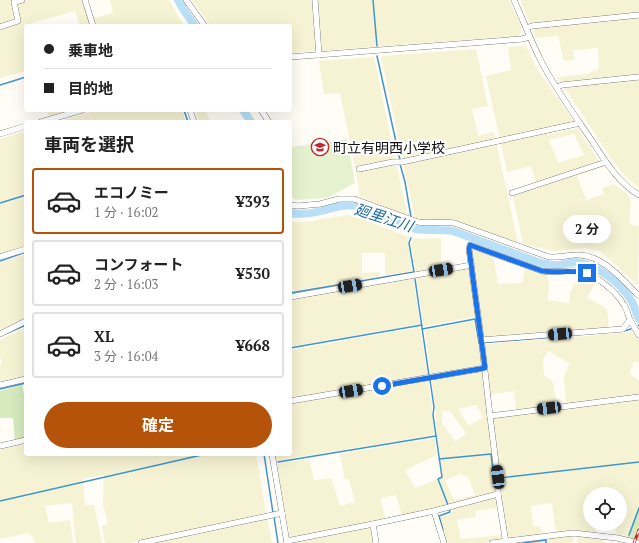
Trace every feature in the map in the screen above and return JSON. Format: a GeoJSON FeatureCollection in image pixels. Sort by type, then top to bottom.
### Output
{"type":"FeatureCollection","features":[{"type":"Feature","properties":{"kind":"street"},"geometry":{"type":"LineString","coordinates":[[0,27],[18,21],[14,2],[22,0]]}},
{"type":"Feature","properties":{"kind":"street"},"geometry":{"type":"LineString","coordinates":[[85,0],[92,24]]}},
{"type":"Feature","properties":{"kind":"street"},"geometry":{"type":"LineString","coordinates":[[186,0],[204,24]]}},
{"type":"Feature","properties":{"kind":"street"},"geometry":{"type":"LineString","coordinates":[[315,0],[319,55]]}},
{"type":"Feature","properties":{"kind":"street"},"geometry":{"type":"LineString","coordinates":[[514,0],[541,62],[556,87],[618,178],[632,191],[639,195]]}},
{"type":"Feature","properties":{"kind":"street"},"geometry":{"type":"LineString","coordinates":[[526,28],[532,26],[639,15]]}},
{"type":"Feature","properties":{"kind":"street"},"geometry":{"type":"LineString","coordinates":[[292,57],[522,39],[529,37]]}},
{"type":"Feature","properties":{"kind":"street"},"geometry":{"type":"LineString","coordinates":[[556,87],[562,85],[639,77]]}},
{"type":"Feature","properties":{"kind":"street"},"geometry":{"type":"LineString","coordinates":[[48,120],[75,112]]}},
{"type":"Feature","properties":{"kind":"street"},"geometry":{"type":"LineString","coordinates":[[359,169],[400,162],[580,123]]}},
{"type":"Feature","properties":{"kind":"street"},"geometry":{"type":"LineString","coordinates":[[0,134],[24,127]]}},
{"type":"Feature","properties":{"kind":"street"},"geometry":{"type":"LineString","coordinates":[[512,193],[606,162]]}},
{"type":"Feature","properties":{"kind":"street"},"geometry":{"type":"LineString","coordinates":[[292,205],[306,206],[339,199],[354,199],[410,219],[426,223],[454,223],[549,257],[580,255],[599,261],[639,294]]}},
{"type":"Feature","properties":{"kind":"street"},"geometry":{"type":"LineString","coordinates":[[506,542],[498,494],[498,479],[482,342],[469,249],[470,245],[542,271],[578,271],[587,273],[599,280],[617,295],[625,305],[630,320],[639,335]]}},
{"type":"Feature","properties":{"kind":"street"},"geometry":{"type":"LineString","coordinates":[[0,257],[24,250]]}},
{"type":"Feature","properties":{"kind":"street"},"geometry":{"type":"LineString","coordinates":[[292,297],[472,265]]}},
{"type":"Feature","properties":{"kind":"street"},"geometry":{"type":"LineString","coordinates":[[482,342],[623,329],[630,320]]}},
{"type":"Feature","properties":{"kind":"street"},"geometry":{"type":"LineString","coordinates":[[0,334],[24,322]]}},
{"type":"Feature","properties":{"kind":"street"},"geometry":{"type":"LineString","coordinates":[[292,401],[485,368]]}},
{"type":"Feature","properties":{"kind":"street"},"geometry":{"type":"LineString","coordinates":[[0,385],[24,379]]}},
{"type":"Feature","properties":{"kind":"street"},"geometry":{"type":"LineString","coordinates":[[490,416],[639,397]]}},
{"type":"Feature","properties":{"kind":"street"},"geometry":{"type":"LineString","coordinates":[[0,446],[24,440]]}},
{"type":"Feature","properties":{"kind":"street"},"geometry":{"type":"LineString","coordinates":[[272,456],[287,542],[449,508],[498,494]]}},
{"type":"Feature","properties":{"kind":"street"},"geometry":{"type":"LineString","coordinates":[[434,511],[444,543]]}},
{"type":"Feature","properties":{"kind":"street"},"geometry":{"type":"LineString","coordinates":[[141,543],[282,513]]}},
{"type":"Feature","properties":{"kind":"street"},"geometry":{"type":"LineString","coordinates":[[373,524],[376,543]]}},
{"type":"Feature","properties":{"kind":"street"},"geometry":{"type":"LineString","coordinates":[[492,543],[572,533],[617,538],[638,543]]}},
{"type":"Feature","properties":{"kind":"shaded area"},"geometry":{"type":"Polygon","coordinates":[[[0,0],[15,0],[16,20],[0,24],[0,0]]]}},
{"type":"Feature","properties":{"kind":"shaded area"},"geometry":{"type":"Polygon","coordinates":[[[27,0],[82,0],[90,24],[79,24],[75,11],[31,24],[24,24],[24,72],[0,78],[0,29],[20,22],[16,3],[27,0]]]}},
{"type":"Feature","properties":{"kind":"shaded area"},"geometry":{"type":"Polygon","coordinates":[[[110,0],[169,0],[183,24],[95,24],[93,18],[113,13],[110,0]]]}},
{"type":"Feature","properties":{"kind":"shaded area"},"geometry":{"type":"Polygon","coordinates":[[[192,0],[312,0],[316,51],[292,53],[292,24],[210,24],[192,0]]]}},
{"type":"Feature","properties":{"kind":"shaded area"},"geometry":{"type":"Polygon","coordinates":[[[318,0],[509,0],[521,26],[521,32],[518,36],[322,51],[318,0]]]}},
{"type":"Feature","properties":{"kind":"shaded area"},"geometry":{"type":"Polygon","coordinates":[[[520,0],[639,0],[639,188],[625,176],[612,160],[558,77],[586,74],[599,69],[598,48],[573,50],[575,60],[564,61],[558,36],[536,38],[520,0]]]}},
{"type":"Feature","properties":{"kind":"shaded area"},"geometry":{"type":"Polygon","coordinates":[[[526,46],[536,67],[574,122],[546,129],[547,135],[577,128],[603,167],[577,176],[586,200],[604,194],[602,188],[614,184],[628,195],[631,203],[629,224],[639,226],[638,285],[600,251],[585,248],[554,251],[523,244],[513,196],[537,187],[531,166],[507,172],[486,76],[511,70],[508,47],[526,46]],[[574,134],[549,140],[558,163],[584,155],[574,134]]]}},
{"type":"Feature","properties":{"kind":"shaded area"},"geometry":{"type":"Polygon","coordinates":[[[476,49],[488,106],[472,109],[478,136],[494,132],[518,243],[453,220],[444,219],[428,221],[415,218],[381,56],[476,49]]]}},
{"type":"Feature","properties":{"kind":"shaded area"},"geometry":{"type":"Polygon","coordinates":[[[374,57],[407,215],[360,197],[340,93],[324,94],[319,61],[374,57]]]}},
{"type":"Feature","properties":{"kind":"shaded area"},"geometry":{"type":"Polygon","coordinates":[[[48,112],[63,112],[49,116],[48,112]]]}},
{"type":"Feature","properties":{"kind":"shaded area"},"geometry":{"type":"Polygon","coordinates":[[[91,112],[183,112],[185,120],[64,120],[91,112]]]}},
{"type":"Feature","properties":{"kind":"shaded area"},"geometry":{"type":"Polygon","coordinates":[[[196,112],[207,112],[209,120],[198,120],[196,112]]]}},
{"type":"Feature","properties":{"kind":"shaded area"},"geometry":{"type":"Polygon","coordinates":[[[24,132],[24,248],[0,255],[0,139],[24,132]]]}},
{"type":"Feature","properties":{"kind":"shaded area"},"geometry":{"type":"Polygon","coordinates":[[[346,215],[354,216],[409,237],[408,243],[412,271],[385,275],[385,253],[362,253],[362,273],[380,272],[380,276],[292,292],[292,222],[305,222],[346,215]]]}},
{"type":"Feature","properties":{"kind":"shaded area"},"geometry":{"type":"Polygon","coordinates":[[[414,238],[441,238],[441,269],[416,273],[411,244],[414,238]]]}},
{"type":"Feature","properties":{"kind":"shaded area"},"geometry":{"type":"Polygon","coordinates":[[[472,250],[493,255],[498,284],[522,283],[525,268],[547,274],[549,282],[548,300],[569,303],[570,293],[580,274],[596,282],[587,297],[607,309],[609,328],[483,338],[472,250]]]}},
{"type":"Feature","properties":{"kind":"shaded area"},"geometry":{"type":"Polygon","coordinates":[[[24,255],[24,319],[0,331],[0,263],[24,255]]]}},
{"type":"Feature","properties":{"kind":"shaded area"},"geometry":{"type":"Polygon","coordinates":[[[470,267],[477,317],[424,326],[416,277],[470,267]]]}},
{"type":"Feature","properties":{"kind":"shaded area"},"geometry":{"type":"Polygon","coordinates":[[[413,277],[420,324],[292,347],[292,298],[413,277]]]}},
{"type":"Feature","properties":{"kind":"shaded area"},"geometry":{"type":"Polygon","coordinates":[[[474,321],[478,345],[633,332],[639,339],[639,363],[634,361],[629,373],[639,381],[639,506],[627,538],[615,535],[616,531],[627,531],[627,487],[583,487],[583,531],[596,531],[596,533],[576,531],[556,533],[552,503],[531,506],[533,526],[541,527],[543,535],[507,540],[502,507],[475,511],[476,517],[457,520],[461,539],[502,535],[503,540],[481,543],[447,543],[441,517],[453,513],[451,505],[402,516],[396,495],[380,498],[386,520],[371,523],[374,543],[291,543],[276,464],[309,459],[314,480],[331,478],[340,506],[355,502],[349,479],[345,480],[340,454],[435,438],[437,455],[405,470],[415,488],[443,477],[435,416],[436,412],[425,330],[474,321]],[[549,351],[543,359],[544,375],[553,382],[557,406],[566,404],[564,377],[570,364],[549,351]],[[514,391],[486,395],[488,413],[516,410],[514,391]],[[476,405],[458,409],[469,426],[483,417],[476,405]],[[450,411],[442,412],[442,423],[455,441],[466,434],[450,411]],[[460,474],[445,480],[454,500],[475,495],[468,477],[460,474]]]}},
{"type":"Feature","properties":{"kind":"shaded area"},"geometry":{"type":"Polygon","coordinates":[[[420,327],[435,435],[275,461],[274,456],[292,456],[292,350],[420,327]]]}},
{"type":"Feature","properties":{"kind":"shaded area"},"geometry":{"type":"Polygon","coordinates":[[[24,328],[24,377],[0,383],[0,365],[2,364],[0,356],[0,340],[24,328]]]}},
{"type":"Feature","properties":{"kind":"shaded area"},"geometry":{"type":"Polygon","coordinates":[[[24,443],[24,456],[256,456],[266,513],[129,543],[105,543],[102,526],[108,524],[103,505],[104,475],[83,479],[85,505],[94,505],[102,543],[76,543],[72,503],[45,506],[49,523],[70,520],[73,543],[35,543],[34,539],[28,533],[0,539],[0,449],[24,443]]]}},
{"type":"Feature","properties":{"kind":"shaded area"},"geometry":{"type":"Polygon","coordinates":[[[267,517],[272,543],[151,543],[267,517]]]}},
{"type":"Feature","properties":{"kind":"shaded area"},"geometry":{"type":"Polygon","coordinates":[[[574,535],[573,543],[533,543],[533,540],[574,535]]]}},
{"type":"Feature","properties":{"kind":"shaded area"},"geometry":{"type":"Polygon","coordinates":[[[578,535],[603,538],[603,543],[577,543],[578,535]]]}},
{"type":"Feature","properties":{"kind":"green space"},"geometry":{"type":"Polygon","coordinates":[[[347,139],[355,183],[327,198],[296,200],[292,197],[292,147],[347,139]]]}},
{"type":"Feature","properties":{"kind":"green space"},"geometry":{"type":"Polygon","coordinates":[[[22,385],[24,395],[24,439],[15,441],[13,418],[0,418],[0,391],[22,385]]]}},
{"type":"Feature","properties":{"kind":"green space"},"geometry":{"type":"Polygon","coordinates":[[[639,506],[639,541],[627,538],[639,506]]]}},
{"type":"Feature","properties":{"kind":"waterway","name":"廻里江川"},"geometry":{"type":"LineString","coordinates":[[178,0],[194,24]]}},
{"type":"Feature","properties":{"kind":"waterway"},"geometry":{"type":"LineString","coordinates":[[373,0],[377,46]]}},
{"type":"Feature","properties":{"kind":"waterway"},"geometry":{"type":"LineString","coordinates":[[377,56],[400,160]]}},
{"type":"Feature","properties":{"kind":"waterway"},"geometry":{"type":"LineString","coordinates":[[0,85],[24,78]]}},
{"type":"Feature","properties":{"kind":"waterway"},"geometry":{"type":"LineString","coordinates":[[185,112],[187,120]]}},
{"type":"Feature","properties":{"kind":"waterway","name":"廻里江川"},"geometry":{"type":"LineString","coordinates":[[244,112],[250,120]]}},
{"type":"Feature","properties":{"kind":"waterway"},"geometry":{"type":"LineString","coordinates":[[400,164],[405,182],[411,217],[408,226]]}},
{"type":"Feature","properties":{"kind":"waterway"},"geometry":{"type":"LineString","coordinates":[[0,203],[24,196]]}},
{"type":"Feature","properties":{"kind":"waterway","name":"廻里江川"},"geometry":{"type":"LineString","coordinates":[[292,213],[316,212],[349,205],[357,206],[416,229],[453,231],[541,263],[555,265],[573,262],[583,263],[592,266],[616,282],[628,295],[639,319]]}},
{"type":"Feature","properties":{"kind":"waterway"},"geometry":{"type":"LineString","coordinates":[[411,238],[409,243],[414,272]]}},
{"type":"Feature","properties":{"kind":"waterway"},"geometry":{"type":"LineString","coordinates":[[0,261],[24,253]]}},
{"type":"Feature","properties":{"kind":"waterway"},"geometry":{"type":"LineString","coordinates":[[292,293],[414,272]]}},
{"type":"Feature","properties":{"kind":"waterway"},"geometry":{"type":"LineString","coordinates":[[415,279],[429,376]]}},
{"type":"Feature","properties":{"kind":"waterway"},"geometry":{"type":"LineString","coordinates":[[422,329],[475,319],[479,343],[566,336]]}},
{"type":"Feature","properties":{"kind":"waterway"},"geometry":{"type":"LineString","coordinates":[[292,348],[422,325]]}},
{"type":"Feature","properties":{"kind":"waterway"},"geometry":{"type":"LineString","coordinates":[[5,334],[24,326]]}},
{"type":"Feature","properties":{"kind":"waterway"},"geometry":{"type":"LineString","coordinates":[[624,331],[631,329]]}},
{"type":"Feature","properties":{"kind":"waterway"},"geometry":{"type":"LineString","coordinates":[[430,380],[434,407],[433,415],[442,477],[438,479],[448,505]]}},
{"type":"Feature","properties":{"kind":"waterway"},"geometry":{"type":"LineString","coordinates":[[0,389],[24,383]]}},
{"type":"Feature","properties":{"kind":"waterway"},"geometry":{"type":"LineString","coordinates":[[278,462],[436,436]]}},
{"type":"Feature","properties":{"kind":"waterway"},"geometry":{"type":"LineString","coordinates":[[439,459],[491,454],[494,479],[496,479]]}},
{"type":"Feature","properties":{"kind":"waterway"},"geometry":{"type":"LineString","coordinates":[[0,501],[197,456]]}},
{"type":"Feature","properties":{"kind":"waterway"},"geometry":{"type":"LineString","coordinates":[[264,456],[273,513]]}},
{"type":"Feature","properties":{"kind":"waterway"},"geometry":{"type":"LineString","coordinates":[[500,478],[639,462]]}},
{"type":"Feature","properties":{"kind":"waterway"},"geometry":{"type":"LineString","coordinates":[[629,535],[639,508]]}},
{"type":"Feature","properties":{"kind":"waterway"},"geometry":{"type":"LineString","coordinates":[[443,530],[439,516],[450,512],[449,509]]}},
{"type":"Feature","properties":{"kind":"waterway"},"geometry":{"type":"LineString","coordinates":[[274,517],[278,543]]}},
{"type":"Feature","properties":{"kind":"waterway"},"geometry":{"type":"LineString","coordinates":[[523,543],[546,540],[546,543]]}},
{"type":"Feature","properties":{"kind":"railway"},"geometry":{"type":"LineString","coordinates":[[634,543],[639,530]]}},
{"type":"Feature","properties":{"kind":"place","name":"町立有明西小学校"},"geometry":{"type":"Point","coordinates":[320,147]}},
{"type":"Feature","properties":{"kind":"route"},"geometry":{"type":"LineString","coordinates":[[382,386],[485,368],[469,249],[470,245],[542,271],[578,271],[587,273]]}}]}
